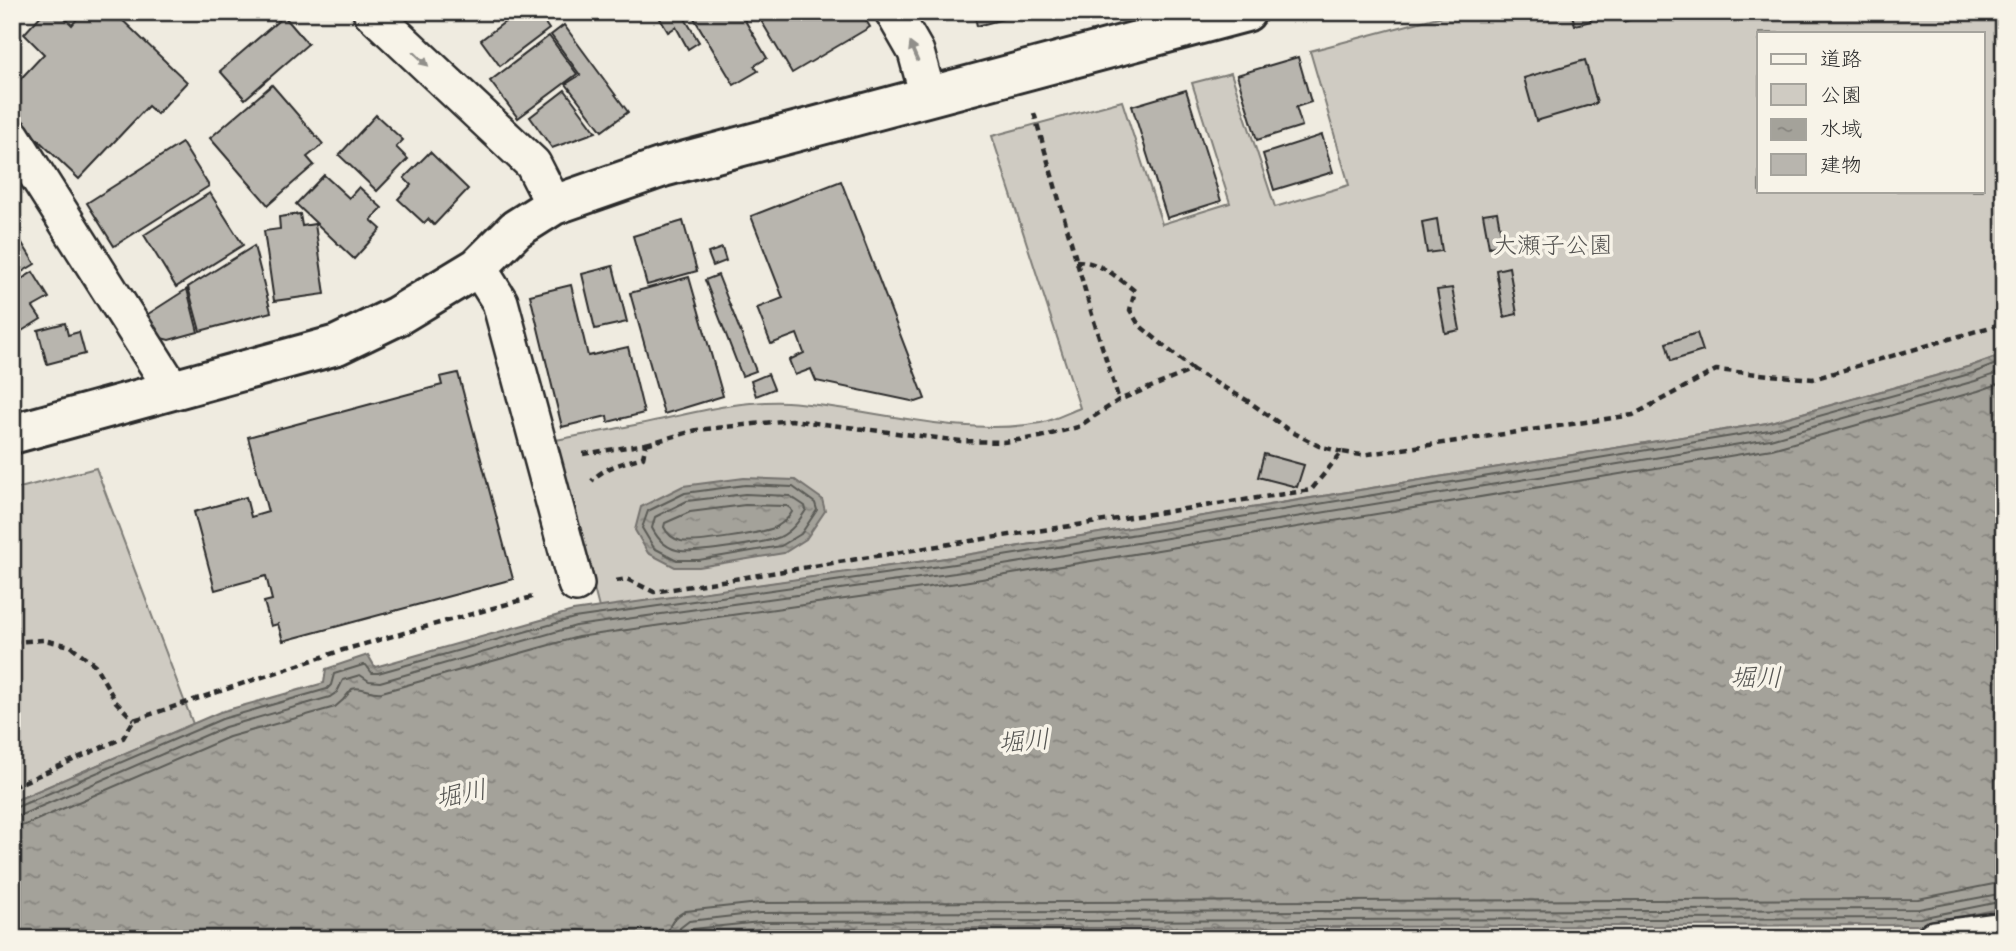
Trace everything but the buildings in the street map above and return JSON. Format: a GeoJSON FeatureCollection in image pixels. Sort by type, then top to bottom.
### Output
{"type":"FeatureCollection","features":[{"type":"Feature","properties":{"kind":"street"},"geometry":{"type":"LineString","coordinates":[[371,12],[533,164],[554,205]]}},
{"type":"Feature","properties":{"kind":"street"},"geometry":{"type":"LineString","coordinates":[[893,12],[916,52],[928,96]]}},
{"type":"Feature","properties":{"kind":"street"},"geometry":{"type":"LineString","coordinates":[[12,435],[337,345],[397,316],[478,267],[516,229],[554,205],[663,167],[1245,12]]}},
{"type":"Feature","properties":{"kind":"street"},"geometry":{"type":"LineString","coordinates":[[12,136],[173,390]]}},
{"type":"Feature","properties":{"kind":"street"},"geometry":{"type":"LineString","coordinates":[[478,267],[500,302],[576,584]]}},
{"type":"Feature","properties":{"kind":"street"},"geometry":{"type":"LineString","coordinates":[[1934,939],[2004,930]]}},
{"type":"Feature","properties":{"kind":"path"},"geometry":{"type":"LineString","coordinates":[[1034,114],[1119,400]]}},
{"type":"Feature","properties":{"kind":"path"},"geometry":{"type":"LineString","coordinates":[[1076,261],[1089,261],[1109,271],[1135,291],[1130,310],[1139,325],[1194,370],[1318,446],[1362,455],[1633,415],[1716,370],[1813,379],[2004,323]]}},
{"type":"Feature","properties":{"kind":"path"},"geometry":{"type":"LineString","coordinates":[[543,461],[646,444],[697,430],[791,420],[961,441],[1003,442],[1040,437],[1078,427],[1119,400],[1194,370]]}},
{"type":"Feature","properties":{"kind":"path"},"geometry":{"type":"LineString","coordinates":[[589,484],[595,476],[643,457],[646,444]]}},
{"type":"Feature","properties":{"kind":"path"},"geometry":{"type":"LineString","coordinates":[[12,787],[123,738],[134,720],[343,650],[576,584],[627,579],[654,592],[1311,490],[1342,452]]}},
{"type":"Feature","properties":{"kind":"path"},"geometry":{"type":"LineString","coordinates":[[12,642],[44,640],[71,646],[95,664],[116,702],[134,720]]}},
{"type":"Feature","properties":{"kind":"green space","name":"大瀬子公園"},"geometry":{"type":"Polygon","coordinates":[[[1457,12],[2004,12],[2004,354],[1971,366],[1767,423],[953,557],[599,608],[556,440],[751,403],[818,405],[978,427],[1040,423],[1080,408],[992,136],[1122,101],[1162,224],[1230,203],[1192,83],[1231,73],[1275,207],[1349,185],[1310,51],[1457,12]]]}},
{"type":"Feature","properties":{"kind":"green space"},"geometry":{"type":"Polygon","coordinates":[[[96,468],[193,724],[12,802],[12,490],[96,468]]]}},
{"type":"Feature","properties":{"kind":"water","name":"堀川"},"geometry":{"type":"Polygon","coordinates":[[[2004,354],[2004,908],[1921,925],[761,929],[659,939],[12,939],[12,802],[220,712],[324,683],[326,669],[368,655],[375,667],[573,611],[953,557],[1767,423],[1971,366],[2004,354]]]}},
{"type":"Feature","properties":{"kind":"water"},"geometry":{"type":"Polygon","coordinates":[[[744,478],[795,480],[822,499],[825,511],[806,539],[784,553],[699,567],[675,567],[648,553],[635,530],[641,507],[683,486],[744,478]]]}}]}
